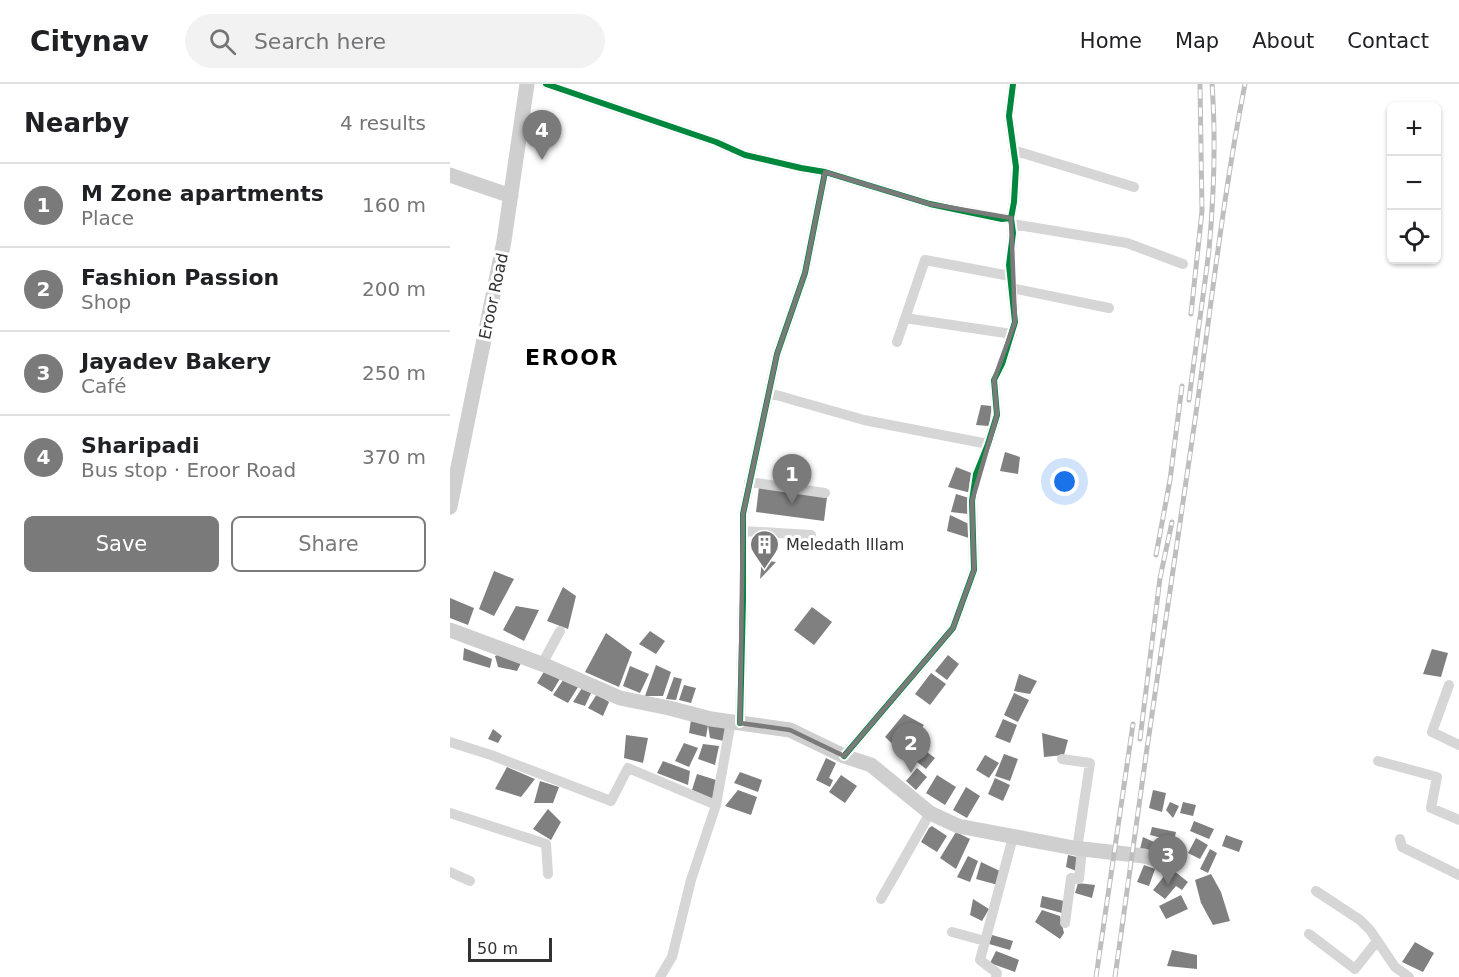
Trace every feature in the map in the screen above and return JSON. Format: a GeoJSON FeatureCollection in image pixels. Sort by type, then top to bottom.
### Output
{"type":"FeatureCollection","features":[{"type":"Feature","properties":{"kind":"main road","name":"Eroor Road"},"geometry":{"type":"LineString","coordinates":[[450,507],[504,241],[527,84]]}},
{"type":"Feature","properties":{"kind":"main road"},"geometry":{"type":"LineString","coordinates":[[450,175],[511,196]]}},
{"type":"Feature","properties":{"kind":"main road"},"geometry":{"type":"LineString","coordinates":[[450,630],[542,663],[620,698],[711,719],[790,730],[844,756],[871,765],[930,813],[958,826],[1080,849],[1144,856],[1162,861]]}},
{"type":"Feature","properties":{"kind":"street"},"geometry":{"type":"LineString","coordinates":[[546,84],[716,142],[745,155],[825,172],[930,204],[1127,243],[1183,264]]}},
{"type":"Feature","properties":{"kind":"street"},"geometry":{"type":"LineString","coordinates":[[844,756],[954,628],[974,570],[972,501],[976,474],[996,415],[994,380],[1002,364],[1015,322],[1009,265],[1016,167],[1009,116],[1013,84]]}},
{"type":"Feature","properties":{"kind":"street"},"geometry":{"type":"LineString","coordinates":[[1013,150],[1134,187]]}},
{"type":"Feature","properties":{"kind":"street"},"geometry":{"type":"LineString","coordinates":[[660,977],[672,957],[691,880],[716,805],[736,722],[743,514],[780,344],[805,273],[825,172]]}},
{"type":"Feature","properties":{"kind":"street"},"geometry":{"type":"LineString","coordinates":[[897,342],[925,261],[1010,276]]}},
{"type":"Feature","properties":{"kind":"street"},"geometry":{"type":"LineString","coordinates":[[1011,288],[1109,308]]}},
{"type":"Feature","properties":{"kind":"street"},"geometry":{"type":"LineString","coordinates":[[905,318],[1012,334]]}},
{"type":"Feature","properties":{"kind":"street"},"geometry":{"type":"LineString","coordinates":[[769,393],[864,420],[988,444]]}},
{"type":"Feature","properties":{"kind":"street"},"geometry":{"type":"LineString","coordinates":[[749,482],[825,493]]}},
{"type":"Feature","properties":{"kind":"street"},"geometry":{"type":"LineString","coordinates":[[744,531],[811,535]]}},
{"type":"Feature","properties":{"kind":"street"},"geometry":{"type":"LineString","coordinates":[[542,663],[560,631]]}},
{"type":"Feature","properties":{"kind":"street"},"geometry":{"type":"LineString","coordinates":[[1449,685],[1432,732],[1459,745]]}},
{"type":"Feature","properties":{"kind":"street"},"geometry":{"type":"LineString","coordinates":[[450,742],[491,755],[611,801],[628,768],[716,805]]}},
{"type":"Feature","properties":{"kind":"street"},"geometry":{"type":"LineString","coordinates":[[1062,759],[1090,763],[1078,879],[1071,878],[1065,923]]}},
{"type":"Feature","properties":{"kind":"street"},"geometry":{"type":"LineString","coordinates":[[1378,761],[1437,777],[1431,808],[1459,820]]}},
{"type":"Feature","properties":{"kind":"street"},"geometry":{"type":"LineString","coordinates":[[450,813],[546,844],[548,874]]}},
{"type":"Feature","properties":{"kind":"street"},"geometry":{"type":"LineString","coordinates":[[881,899],[930,813]]}},
{"type":"Feature","properties":{"kind":"street"},"geometry":{"type":"LineString","coordinates":[[996,977],[997,973],[980,960],[1013,837]]}},
{"type":"Feature","properties":{"kind":"street"},"geometry":{"type":"LineString","coordinates":[[1400,839],[1402,847],[1459,874]]}},
{"type":"Feature","properties":{"kind":"street"},"geometry":{"type":"LineString","coordinates":[[450,872],[470,881]]}},
{"type":"Feature","properties":{"kind":"street"},"geometry":{"type":"LineString","coordinates":[[1316,891],[1360,920],[1370,930],[1395,967],[1409,977]]}},
{"type":"Feature","properties":{"kind":"street"},"geometry":{"type":"LineString","coordinates":[[952,932],[985,941]]}},
{"type":"Feature","properties":{"kind":"street"},"geometry":{"type":"LineString","coordinates":[[1309,934],[1355,969],[1377,941]]}},
{"type":"Feature","properties":{"kind":"highlighted area"},"geometry":{"type":"Polygon","coordinates":[[[825,172],[930,204],[1011,218],[1015,322],[994,380],[997,415],[972,501],[974,570],[953,628],[844,756],[790,730],[740,723],[743,514],[777,354],[805,273],[825,172]]]}},
{"type":"Feature","properties":{"kind":"building"},"geometry":{"type":"Polygon","coordinates":[[[981,405],[992,406],[989,426],[976,425],[981,405]]]}},
{"type":"Feature","properties":{"kind":"building"},"geometry":{"type":"Polygon","coordinates":[[[1005,452],[1020,457],[1018,474],[1000,471],[1005,452]]]}},
{"type":"Feature","properties":{"kind":"building"},"geometry":{"type":"Polygon","coordinates":[[[956,467],[974,474],[971,493],[948,487],[956,467]]]}},
{"type":"Feature","properties":{"kind":"building"},"geometry":{"type":"Polygon","coordinates":[[[759,487],[827,497],[824,521],[756,512],[759,487]]]}},
{"type":"Feature","properties":{"kind":"building"},"geometry":{"type":"Polygon","coordinates":[[[956,494],[969,498],[968,514],[951,512],[956,494]]]}},
{"type":"Feature","properties":{"kind":"building"},"geometry":{"type":"Polygon","coordinates":[[[950,515],[969,524],[969,538],[947,531],[950,515]]]}},
{"type":"Feature","properties":{"kind":"building","name":"Meledath Illam"},"geometry":{"type":"Polygon","coordinates":[[[762,560],[776,562],[760,579],[762,560]]]}},
{"type":"Feature","properties":{"kind":"building"},"geometry":{"type":"Polygon","coordinates":[[[494,571],[514,579],[494,616],[479,609],[494,571]]]}},
{"type":"Feature","properties":{"kind":"building"},"geometry":{"type":"Polygon","coordinates":[[[563,587],[576,596],[568,629],[547,621],[563,587]]]}},
{"type":"Feature","properties":{"kind":"building"},"geometry":{"type":"Polygon","coordinates":[[[450,598],[474,608],[468,625],[450,618],[450,598]]]}},
{"type":"Feature","properties":{"kind":"building"},"geometry":{"type":"Polygon","coordinates":[[[516,606],[539,610],[524,641],[503,630],[516,606]]]}},
{"type":"Feature","properties":{"kind":"building"},"geometry":{"type":"Polygon","coordinates":[[[812,607],[832,622],[814,645],[794,630],[812,607]]]}},
{"type":"Feature","properties":{"kind":"building"},"geometry":{"type":"Polygon","coordinates":[[[650,631],[665,641],[656,654],[639,644],[650,631]]]}},
{"type":"Feature","properties":{"kind":"building"},"geometry":{"type":"Polygon","coordinates":[[[606,633],[632,652],[619,687],[585,672],[606,633]]]}},
{"type":"Feature","properties":{"kind":"building"},"geometry":{"type":"Polygon","coordinates":[[[464,648],[492,659],[490,668],[463,660],[464,648]]]}},
{"type":"Feature","properties":{"kind":"building"},"geometry":{"type":"Polygon","coordinates":[[[1432,649],[1448,653],[1441,677],[1423,674],[1432,649]]]}},
{"type":"Feature","properties":{"kind":"building"},"geometry":{"type":"Polygon","coordinates":[[[502,653],[522,661],[517,671],[498,667],[495,656],[502,653]]]}},
{"type":"Feature","properties":{"kind":"building"},"geometry":{"type":"Polygon","coordinates":[[[948,655],[959,664],[947,680],[935,671],[948,655]]]}},
{"type":"Feature","properties":{"kind":"building"},"geometry":{"type":"Polygon","coordinates":[[[656,665],[671,672],[663,696],[645,696],[656,665]]]}},
{"type":"Feature","properties":{"kind":"building"},"geometry":{"type":"Polygon","coordinates":[[[630,666],[649,674],[640,693],[623,686],[630,666]]]}},
{"type":"Feature","properties":{"kind":"building"},"geometry":{"type":"Polygon","coordinates":[[[545,670],[561,677],[552,692],[537,683],[545,670]]]}},
{"type":"Feature","properties":{"kind":"building"},"geometry":{"type":"Polygon","coordinates":[[[931,673],[946,684],[930,705],[915,694],[931,673]]]}},
{"type":"Feature","properties":{"kind":"building"},"geometry":{"type":"Polygon","coordinates":[[[1019,674],[1037,681],[1030,694],[1014,691],[1019,674]]]}},
{"type":"Feature","properties":{"kind":"building"},"geometry":{"type":"Polygon","coordinates":[[[674,677],[682,679],[676,700],[666,699],[674,677]]]}},
{"type":"Feature","properties":{"kind":"building"},"geometry":{"type":"Polygon","coordinates":[[[563,680],[578,687],[568,703],[553,695],[563,680]]]}},
{"type":"Feature","properties":{"kind":"building"},"geometry":{"type":"Polygon","coordinates":[[[684,685],[696,688],[691,703],[679,700],[684,685]]]}},
{"type":"Feature","properties":{"kind":"building"},"geometry":{"type":"Polygon","coordinates":[[[582,688],[592,691],[585,706],[573,702],[582,688]]]}},
{"type":"Feature","properties":{"kind":"building"},"geometry":{"type":"Polygon","coordinates":[[[1014,693],[1029,700],[1018,722],[1004,715],[1014,693]]]}},
{"type":"Feature","properties":{"kind":"building"},"geometry":{"type":"Polygon","coordinates":[[[597,694],[609,702],[603,716],[588,708],[597,694]]]}},
{"type":"Feature","properties":{"kind":"building"},"geometry":{"type":"Polygon","coordinates":[[[904,714],[924,725],[901,752],[885,737],[904,714]]]}},
{"type":"Feature","properties":{"kind":"building"},"geometry":{"type":"Polygon","coordinates":[[[1003,719],[1017,725],[1010,743],[995,737],[1003,719]]]}},
{"type":"Feature","properties":{"kind":"building"},"geometry":{"type":"Polygon","coordinates":[[[691,720],[726,728],[724,741],[710,738],[708,725],[706,737],[689,733],[691,720]]]}},
{"type":"Feature","properties":{"kind":"building"},"geometry":{"type":"Polygon","coordinates":[[[493,729],[502,736],[498,743],[488,739],[493,729]]]}},
{"type":"Feature","properties":{"kind":"building"},"geometry":{"type":"Polygon","coordinates":[[[1042,733],[1068,740],[1064,755],[1044,757],[1042,733]]]}},
{"type":"Feature","properties":{"kind":"building"},"geometry":{"type":"Polygon","coordinates":[[[626,735],[648,738],[643,763],[624,758],[626,735]]]}},
{"type":"Feature","properties":{"kind":"building"},"geometry":{"type":"Polygon","coordinates":[[[684,743],[698,748],[689,767],[675,761],[684,743]]]}},
{"type":"Feature","properties":{"kind":"building"},"geometry":{"type":"Polygon","coordinates":[[[703,744],[719,746],[715,765],[698,759],[703,744]]]}},
{"type":"Feature","properties":{"kind":"building"},"geometry":{"type":"Polygon","coordinates":[[[916,744],[935,758],[926,769],[908,755],[916,744]]]}},
{"type":"Feature","properties":{"kind":"building"},"geometry":{"type":"Polygon","coordinates":[[[1004,754],[1018,759],[1010,781],[995,776],[1004,754]]]}},
{"type":"Feature","properties":{"kind":"building"},"geometry":{"type":"Polygon","coordinates":[[[985,755],[999,763],[989,778],[976,770],[985,755]]]}},
{"type":"Feature","properties":{"kind":"building"},"geometry":{"type":"Polygon","coordinates":[[[826,758],[836,763],[829,778],[833,780],[830,787],[816,780],[826,758]]]}},
{"type":"Feature","properties":{"kind":"building"},"geometry":{"type":"Polygon","coordinates":[[[663,761],[690,771],[688,785],[657,773],[663,761]]]}},
{"type":"Feature","properties":{"kind":"building"},"geometry":{"type":"Polygon","coordinates":[[[507,767],[535,779],[521,797],[495,789],[507,767]]]}},
{"type":"Feature","properties":{"kind":"building"},"geometry":{"type":"Polygon","coordinates":[[[917,768],[927,777],[916,790],[906,781],[917,768]]]}},
{"type":"Feature","properties":{"kind":"building"},"geometry":{"type":"Polygon","coordinates":[[[740,772],[762,780],[758,792],[734,783],[740,772]]]}},
{"type":"Feature","properties":{"kind":"building"},"geometry":{"type":"Polygon","coordinates":[[[697,774],[716,780],[713,800],[692,790],[697,774]]]}},
{"type":"Feature","properties":{"kind":"building"},"geometry":{"type":"Polygon","coordinates":[[[841,775],[857,786],[845,803],[829,792],[841,775]]]}},
{"type":"Feature","properties":{"kind":"building"},"geometry":{"type":"Polygon","coordinates":[[[937,775],[956,787],[945,805],[926,793],[937,775]]]}},
{"type":"Feature","properties":{"kind":"building"},"geometry":{"type":"Polygon","coordinates":[[[995,778],[1010,785],[1003,801],[988,794],[995,778]]]}},
{"type":"Feature","properties":{"kind":"building"},"geometry":{"type":"Polygon","coordinates":[[[540,781],[559,787],[553,803],[534,803],[540,781]]]}},
{"type":"Feature","properties":{"kind":"building"},"geometry":{"type":"Polygon","coordinates":[[[966,787],[980,796],[967,818],[953,810],[966,787]]]}},
{"type":"Feature","properties":{"kind":"building"},"geometry":{"type":"Polygon","coordinates":[[[738,790],[757,797],[751,815],[725,806],[738,790]]]}},
{"type":"Feature","properties":{"kind":"building"},"geometry":{"type":"Polygon","coordinates":[[[1153,790],[1166,793],[1162,812],[1149,808],[1153,790]]]}},
{"type":"Feature","properties":{"kind":"building"},"geometry":{"type":"Polygon","coordinates":[[[1170,802],[1179,806],[1173,818],[1166,810],[1170,802]]]}},
{"type":"Feature","properties":{"kind":"building"},"geometry":{"type":"Polygon","coordinates":[[[1183,802],[1196,805],[1193,816],[1180,813],[1183,802]]]}},
{"type":"Feature","properties":{"kind":"building"},"geometry":{"type":"Polygon","coordinates":[[[548,809],[561,822],[551,840],[533,829],[548,809]]]}},
{"type":"Feature","properties":{"kind":"building"},"geometry":{"type":"Polygon","coordinates":[[[1194,821],[1214,829],[1209,839],[1190,831],[1194,821]]]}},
{"type":"Feature","properties":{"kind":"building"},"geometry":{"type":"Polygon","coordinates":[[[932,826],[947,836],[937,852],[921,842],[932,826]]]}},
{"type":"Feature","properties":{"kind":"building"},"geometry":{"type":"Polygon","coordinates":[[[1152,827],[1176,832],[1174,841],[1150,835],[1152,827]]]}},
{"type":"Feature","properties":{"kind":"building"},"geometry":{"type":"Polygon","coordinates":[[[956,832],[970,839],[956,869],[940,858],[956,832]]]}},
{"type":"Feature","properties":{"kind":"building"},"geometry":{"type":"Polygon","coordinates":[[[1226,835],[1243,841],[1239,852],[1222,846],[1226,835]]]}},
{"type":"Feature","properties":{"kind":"building"},"geometry":{"type":"Polygon","coordinates":[[[1143,837],[1154,842],[1151,851],[1140,849],[1143,837]]]}},
{"type":"Feature","properties":{"kind":"building"},"geometry":{"type":"Polygon","coordinates":[[[1196,838],[1208,845],[1200,859],[1188,853],[1196,838]]]}},
{"type":"Feature","properties":{"kind":"building"},"geometry":{"type":"Polygon","coordinates":[[[1171,847],[1183,852],[1179,861],[1164,854],[1171,847]]]}},
{"type":"Feature","properties":{"kind":"building"},"geometry":{"type":"Polygon","coordinates":[[[1210,849],[1217,853],[1208,873],[1200,869],[1210,849]]]}},
{"type":"Feature","properties":{"kind":"building"},"geometry":{"type":"Polygon","coordinates":[[[1068,855],[1081,858],[1079,872],[1066,867],[1068,855]]]}},
{"type":"Feature","properties":{"kind":"building"},"geometry":{"type":"Polygon","coordinates":[[[968,856],[978,861],[970,882],[957,877],[968,856]]]}},
{"type":"Feature","properties":{"kind":"building"},"geometry":{"type":"Polygon","coordinates":[[[981,862],[1002,872],[998,885],[976,879],[981,862]]]}},
{"type":"Feature","properties":{"kind":"building"},"geometry":{"type":"Polygon","coordinates":[[[1144,865],[1155,869],[1149,886],[1137,882],[1144,865]]]}},
{"type":"Feature","properties":{"kind":"building"},"geometry":{"type":"Polygon","coordinates":[[[1169,870],[1173,870],[1188,882],[1182,890],[1176,886],[1165,899],[1153,890],[1169,870]]]}},
{"type":"Feature","properties":{"kind":"building"},"geometry":{"type":"Polygon","coordinates":[[[1211,874],[1221,892],[1230,921],[1213,925],[1201,903],[1195,880],[1211,874]]]}},
{"type":"Feature","properties":{"kind":"building"},"geometry":{"type":"Polygon","coordinates":[[[1078,883],[1095,885],[1092,898],[1075,893],[1078,883]]]}},
{"type":"Feature","properties":{"kind":"building"},"geometry":{"type":"Polygon","coordinates":[[[1181,895],[1188,909],[1166,919],[1159,906],[1181,895]]]}},
{"type":"Feature","properties":{"kind":"building"},"geometry":{"type":"Polygon","coordinates":[[[1042,896],[1064,901],[1062,913],[1040,907],[1042,896]]]}},
{"type":"Feature","properties":{"kind":"building"},"geometry":{"type":"Polygon","coordinates":[[[973,899],[989,909],[982,921],[970,915],[973,899]]]}},
{"type":"Feature","properties":{"kind":"building"},"geometry":{"type":"Polygon","coordinates":[[[1042,910],[1060,916],[1064,933],[1060,939],[1035,922],[1042,910]]]}},
{"type":"Feature","properties":{"kind":"building"},"geometry":{"type":"Polygon","coordinates":[[[992,935],[1013,941],[1010,950],[989,944],[992,935]]]}},
{"type":"Feature","properties":{"kind":"building"},"geometry":{"type":"Polygon","coordinates":[[[1415,942],[1434,953],[1423,972],[1402,962],[1415,942]]]}},
{"type":"Feature","properties":{"kind":"building"},"geometry":{"type":"Polygon","coordinates":[[[1172,950],[1197,955],[1197,969],[1167,966],[1172,950]]]}},
{"type":"Feature","properties":{"kind":"building"},"geometry":{"type":"Polygon","coordinates":[[[996,951],[1019,960],[1015,972],[990,963],[996,951]]]}},
{"type":"Feature","properties":{"kind":"railway"},"geometry":{"type":"LineString","coordinates":[[1191,314],[1202,211],[1200,84]]}},
{"type":"Feature","properties":{"kind":"railway"},"geometry":{"type":"LineString","coordinates":[[1189,400],[1211,229],[1214,146],[1212,84]]}},
{"type":"Feature","properties":{"kind":"railway"},"geometry":{"type":"LineString","coordinates":[[1115,977],[1224,210],[1245,84]]}},
{"type":"Feature","properties":{"kind":"railway"},"geometry":{"type":"LineString","coordinates":[[1156,555],[1170,480],[1182,386]]}},
{"type":"Feature","properties":{"kind":"railway"},"geometry":{"type":"LineString","coordinates":[[1140,739],[1160,578],[1172,522]]}},
{"type":"Feature","properties":{"kind":"railway"},"geometry":{"type":"LineString","coordinates":[[1096,977],[1133,724]]}},
{"type":"Feature","properties":{"kind":"cycle path"},"geometry":{"type":"LineString","coordinates":[[546,84],[716,142],[745,155],[825,172],[930,204],[1002,219],[1011,218],[1014,202],[1016,167],[1009,116],[1013,84]]}},
{"type":"Feature","properties":{"kind":"cycle path"},"geometry":{"type":"LineString","coordinates":[[740,723],[743,514],[777,354],[805,273],[825,172]]}},
{"type":"Feature","properties":{"kind":"cycle path"},"geometry":{"type":"LineString","coordinates":[[844,756],[953,628],[974,570],[972,501],[976,474],[997,415],[994,380],[1002,364],[1015,322],[1009,265],[1013,233],[1011,218]]}},
{"type":"Feature","properties":{"kind":"place","name":"Sharipadi"},"geometry":{"type":"Point","coordinates":[542,160]}},
{"type":"Feature","properties":{"kind":"place","name":"M Zone apartments"},"geometry":{"type":"Point","coordinates":[792,504]}},
{"type":"Feature","properties":{"kind":"place","name":"Meledath Illam"},"geometry":{"type":"Point","coordinates":[765,570]}},
{"type":"Feature","properties":{"kind":"place","name":"Fashion Passion"},"geometry":{"type":"Point","coordinates":[911,773]}},
{"type":"Feature","properties":{"kind":"place","name":"Jayadev Bakery"},"geometry":{"type":"Point","coordinates":[1168,885]}},
{"type":"Feature","properties":{"kind":"district","name":"EROOR"},"geometry":{"type":"Point","coordinates":[572,357]}}]}
